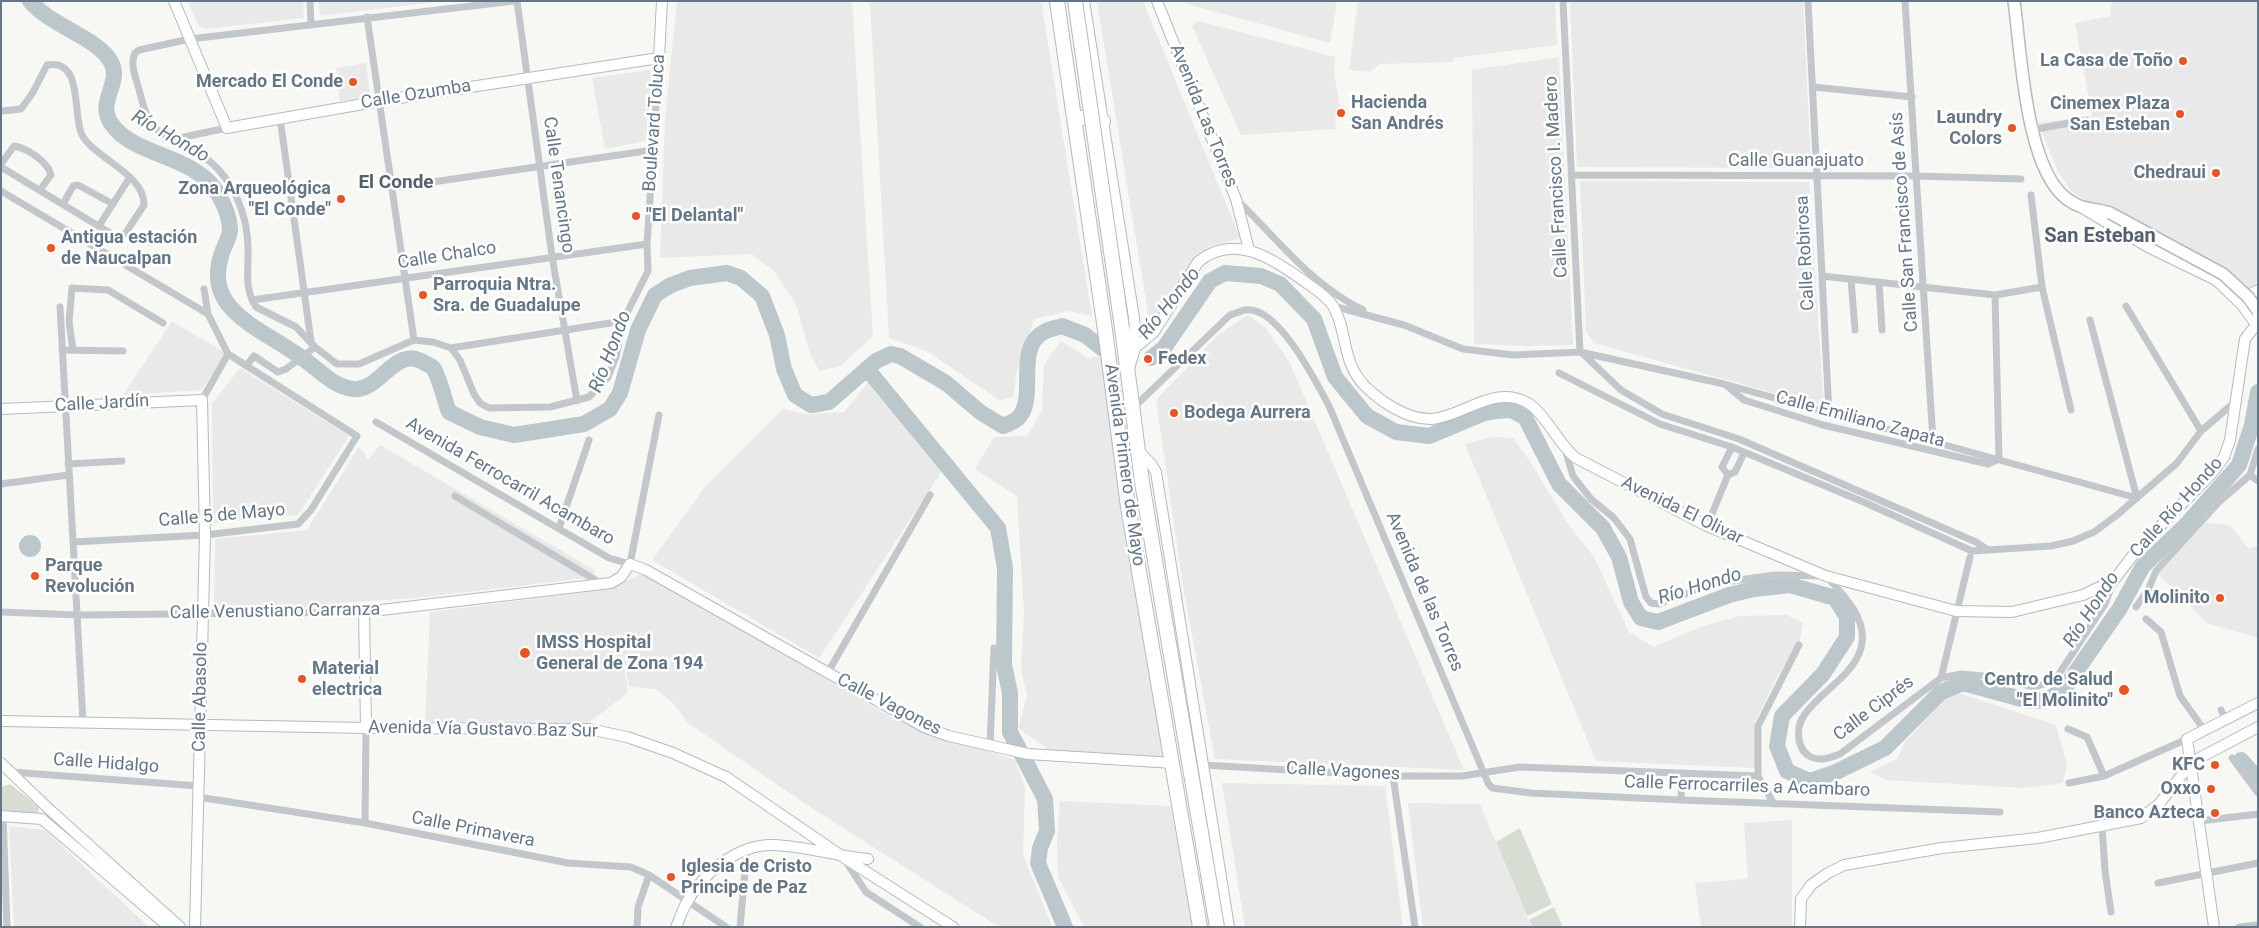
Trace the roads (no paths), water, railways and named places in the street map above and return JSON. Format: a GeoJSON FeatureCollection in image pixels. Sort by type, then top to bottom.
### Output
{"type":"FeatureCollection","features":[{"type":"Feature","properties":{"kind":"highway","name":"Avenida Primero de Mayo"},"geometry":{"type":"LineString","coordinates":[[1057,1],[1128,507],[1174,763],[1200,927]]}},
{"type":"Feature","properties":{"kind":"highway","name":"Avenida Primero de Mayo"},"geometry":{"type":"LineString","coordinates":[[1075,1],[1142,482],[1217,927]]}},
{"type":"Feature","properties":{"kind":"highway"},"geometry":{"type":"LineString","coordinates":[[1076,126],[1083,117],[1088,115],[1094,114],[1103,121]]}},
{"type":"Feature","properties":{"kind":"main road"},"geometry":{"type":"LineString","coordinates":[[2014,1],[2031,130],[2039,156],[2050,178],[2065,198],[2084,209],[2099,209],[2110,213],[2224,274],[2248,297],[2258,311]]}},
{"type":"Feature","properties":{"kind":"street"},"geometry":{"type":"LineString","coordinates":[[174,1],[227,128]]}},
{"type":"Feature","properties":{"kind":"street"},"geometry":{"type":"LineString","coordinates":[[310,1],[311,24]]}},
{"type":"Feature","properties":{"kind":"street"},"geometry":{"type":"LineString","coordinates":[[516,1],[190,39],[140,50],[134,53],[132,66],[153,126],[192,148],[216,167],[233,189],[247,231],[247,282],[256,307],[296,328],[312,346],[337,364],[346,366],[373,359],[414,340],[451,348],[623,321]]}},
{"type":"Feature","properties":{"kind":"street","name":"Calle Tenancingo"},"geometry":{"type":"LineString","coordinates":[[516,1],[552,256],[577,401]]}},
{"type":"Feature","properties":{"kind":"street","name":"Boulevard Toluca"},"geometry":{"type":"LineString","coordinates":[[451,348],[460,360],[474,394],[480,403],[489,408],[550,407],[577,401],[589,397],[608,377],[616,357],[623,321],[648,271],[647,244],[662,1]]}},
{"type":"Feature","properties":{"kind":"street","name":"Avenida Primero de Mayo"},"geometry":{"type":"LineString","coordinates":[[1084,1],[1134,318],[1135,348],[1128,372]]}},
{"type":"Feature","properties":{"kind":"street","name":"Avenida Las Torres"},"geometry":{"type":"LineString","coordinates":[[1157,1],[1236,199],[1262,224],[1281,248],[1342,299],[1375,316]]}},
{"type":"Feature","properties":{"kind":"street","name":"Calle Francisco I. Madero"},"geometry":{"type":"LineString","coordinates":[[1563,1],[1580,352]]}},
{"type":"Feature","properties":{"kind":"street","name":"Calle Robirosa"},"geometry":{"type":"LineString","coordinates":[[1808,1],[1829,413]]}},
{"type":"Feature","properties":{"kind":"street","name":"Calle San Francisco de Asís"},"geometry":{"type":"LineString","coordinates":[[1905,1],[1933,440]]}},
{"type":"Feature","properties":{"kind":"street"},"geometry":{"type":"LineString","coordinates":[[367,17],[414,340]]}},
{"type":"Feature","properties":{"kind":"street","name":"Calle Ozumba"},"geometry":{"type":"LineString","coordinates":[[174,139],[380,100],[659,58]]}},
{"type":"Feature","properties":{"kind":"street"},"geometry":{"type":"LineString","coordinates":[[2,113],[21,109],[32,94],[46,65],[53,64],[68,71],[73,82],[82,134],[89,143],[130,177],[144,200],[144,205],[125,234],[115,236],[40,190],[1,165],[14,146],[19,147],[47,165],[50,175],[40,190]]}},
{"type":"Feature","properties":{"kind":"street"},"geometry":{"type":"LineString","coordinates":[[1812,87],[1912,97]]}},
{"type":"Feature","properties":{"kind":"street"},"geometry":{"type":"LineString","coordinates":[[280,118],[312,346]]}},
{"type":"Feature","properties":{"kind":"street"},"geometry":{"type":"LineString","coordinates":[[2031,130],[2086,120]]}},
{"type":"Feature","properties":{"kind":"street"},"geometry":{"type":"LineString","coordinates":[[391,188],[653,150]]}},
{"type":"Feature","properties":{"kind":"street","name":"Calle Guanajuato"},"geometry":{"type":"LineString","coordinates":[[1572,176],[1917,176],[2021,179]]}},
{"type":"Feature","properties":{"kind":"street"},"geometry":{"type":"LineString","coordinates":[[99,226],[130,177]]}},
{"type":"Feature","properties":{"kind":"street"},"geometry":{"type":"LineString","coordinates":[[63,204],[74,186],[78,185],[113,204]]}},
{"type":"Feature","properties":{"kind":"street"},"geometry":{"type":"LineString","coordinates":[[1,191],[208,314]]}},
{"type":"Feature","properties":{"kind":"street"},"geometry":{"type":"LineString","coordinates":[[2031,195],[2042,287],[2071,410]]}},
{"type":"Feature","properties":{"kind":"street"},"geometry":{"type":"LineString","coordinates":[[1236,199],[1249,250]]}},
{"type":"Feature","properties":{"kind":"street"},"geometry":{"type":"LineString","coordinates":[[1559,373],[1660,424],[1732,448],[1866,503],[1972,551],[2027,549],[2074,541],[2094,532],[2137,498],[2177,463],[2201,431],[2235,402],[2245,338],[2257,326],[2236,300],[2216,280],[2148,247],[2084,209]]}},
{"type":"Feature","properties":{"kind":"street","name":"Calle Chalco"},"geometry":{"type":"LineString","coordinates":[[252,300],[647,244]]}},
{"type":"Feature","properties":{"kind":"street"},"geometry":{"type":"LineString","coordinates":[[1135,348],[1154,332],[1198,262],[1208,254],[1220,250],[1249,250],[1267,257],[1324,296],[1333,306]]}},
{"type":"Feature","properties":{"kind":"street"},"geometry":{"type":"LineString","coordinates":[[1822,276],[1996,295],[2042,287]]}},
{"type":"Feature","properties":{"kind":"street"},"geometry":{"type":"LineString","coordinates":[[1851,279],[1855,330]]}},
{"type":"Feature","properties":{"kind":"street"},"geometry":{"type":"LineString","coordinates":[[1879,282],[1882,330]]}},
{"type":"Feature","properties":{"kind":"street"},"geometry":{"type":"LineString","coordinates":[[73,350],[69,322],[72,288],[108,290],[163,323]]}},
{"type":"Feature","properties":{"kind":"street"},"geometry":{"type":"LineString","coordinates":[[204,289],[208,314],[228,354],[246,366],[254,356],[278,372],[296,361],[312,346]]}},
{"type":"Feature","properties":{"kind":"street"},"geometry":{"type":"LineString","coordinates":[[2236,300],[2258,290]]}},
{"type":"Feature","properties":{"kind":"street"},"geometry":{"type":"LineString","coordinates":[[1724,384],[1744,400],[1823,425],[1988,464],[1999,458],[1996,295]]}},
{"type":"Feature","properties":{"kind":"street","name":"Calle Emiliano Zapata"},"geometry":{"type":"LineString","coordinates":[[1333,306],[1375,316],[1463,349],[1513,355],[1580,352],[1724,384],[1999,458],[2137,498]]}},
{"type":"Feature","properties":{"kind":"street","name":"Avenida El Olivar"},"geometry":{"type":"LineString","coordinates":[[1333,306],[1348,359],[1355,373],[1364,385],[1388,404],[1408,414],[1432,419],[1482,401],[1515,399],[1535,408],[1565,449],[1590,466],[1707,526],[1826,576],[1956,611],[2012,612],[2083,595],[2114,580]]}},
{"type":"Feature","properties":{"kind":"street"},"geometry":{"type":"LineString","coordinates":[[2126,306],[2201,431]]}},
{"type":"Feature","properties":{"kind":"street"},"geometry":{"type":"LineString","coordinates":[[60,307],[83,722]]}},
{"type":"Feature","properties":{"kind":"street","name":"Avenida de las Torres"},"geometry":{"type":"LineString","coordinates":[[1132,408],[1230,316],[1246,309],[1262,314],[1280,328],[1310,371],[1329,406],[1492,788]]}},
{"type":"Feature","properties":{"kind":"street"},"geometry":{"type":"LineString","coordinates":[[2090,320],[2137,498]]}},
{"type":"Feature","properties":{"kind":"street"},"geometry":{"type":"LineString","coordinates":[[2245,338],[2258,338]]}},
{"type":"Feature","properties":{"kind":"street"},"geometry":{"type":"LineString","coordinates":[[62,350],[123,351]]}},
{"type":"Feature","properties":{"kind":"street"},"geometry":{"type":"LineString","coordinates":[[1580,352],[1621,390],[1662,414],[1739,439],[1976,542],[1988,550]]}},
{"type":"Feature","properties":{"kind":"street"},"geometry":{"type":"LineString","coordinates":[[202,400],[228,354]]}},
{"type":"Feature","properties":{"kind":"street","name":"Calle 5 de Mayo"},"geometry":{"type":"LineString","coordinates":[[73,542],[204,535],[287,527],[298,524],[311,510],[357,436],[246,366]]}},
{"type":"Feature","properties":{"kind":"street","name":"Calle Jardín"},"geometry":{"type":"LineString","coordinates":[[1,409],[202,400]]}},
{"type":"Feature","properties":{"kind":"street","name":"Calle Abasolo"},"geometry":{"type":"LineString","coordinates":[[195,927],[203,614],[202,400]]}},
{"type":"Feature","properties":{"kind":"street","name":"Calle Río Hondo"},"geometry":{"type":"LineString","coordinates":[[2114,580],[2137,550],[2213,472],[2224,457],[2230,440],[2235,402]]}},
{"type":"Feature","properties":{"kind":"street"},"geometry":{"type":"LineString","coordinates":[[1660,424],[1662,414]]}},
{"type":"Feature","properties":{"kind":"street"},"geometry":{"type":"LineString","coordinates":[[630,564],[659,415]]}},
{"type":"Feature","properties":{"kind":"street","name":"Avenida Ferrocarril Acambaro"},"geometry":{"type":"LineString","coordinates":[[376,422],[609,558],[630,564]]}},
{"type":"Feature","properties":{"kind":"street"},"geometry":{"type":"LineString","coordinates":[[559,528],[589,440]]}},
{"type":"Feature","properties":{"kind":"street"},"geometry":{"type":"LineString","coordinates":[[1728,475],[1722,467],[1732,448]]}},
{"type":"Feature","properties":{"kind":"street","name":"Avenida Primero de Mayo"},"geometry":{"type":"LineString","coordinates":[[1137,449],[1152,464],[1156,472],[1229,927]]}},
{"type":"Feature","properties":{"kind":"street"},"geometry":{"type":"LineString","coordinates":[[1565,449],[1573,476],[1591,499],[1614,518],[1630,539],[1646,597],[1651,603],[1659,604],[1711,584],[1775,575],[1826,576]]}},
{"type":"Feature","properties":{"kind":"street","name":"Calle Río Hondo"},"geometry":{"type":"LineString","coordinates":[[2136,607],[2156,571],[2220,502],[2250,475],[2258,449]]}},
{"type":"Feature","properties":{"kind":"street"},"geometry":{"type":"LineString","coordinates":[[1707,526],[1728,475],[1734,472],[1744,453]]}},
{"type":"Feature","properties":{"kind":"street"},"geometry":{"type":"LineString","coordinates":[[68,464],[122,461]]}},
{"type":"Feature","properties":{"kind":"street"},"geometry":{"type":"LineString","coordinates":[[1,484],[68,475]]}},
{"type":"Feature","properties":{"kind":"street"},"geometry":{"type":"LineString","coordinates":[[2250,475],[2258,481]]}},
{"type":"Feature","properties":{"kind":"street"},"geometry":{"type":"LineString","coordinates":[[827,674],[930,495]]}},
{"type":"Feature","properties":{"kind":"street"},"geometry":{"type":"LineString","coordinates":[[455,496],[602,584]]}},
{"type":"Feature","properties":{"kind":"street"},"geometry":{"type":"LineString","coordinates":[[1941,678],[1970,558]]}},
{"type":"Feature","properties":{"kind":"street","name":"Calle Vagones"},"geometry":{"type":"LineString","coordinates":[[630,564],[646,570],[827,674],[924,727],[990,746],[1028,754],[1174,763]]}},
{"type":"Feature","properties":{"kind":"street","name":"Calle Venustiano Carranza"},"geometry":{"type":"LineString","coordinates":[[1,612],[78,615],[364,612],[602,584],[621,577],[630,564]]}},
{"type":"Feature","properties":{"kind":"street","name":"Calle Ciprés"},"geometry":{"type":"LineString","coordinates":[[1826,576],[1845,595],[1858,617],[1862,647],[1854,664],[1804,714],[1799,731],[1800,744],[1804,753],[1815,758],[1828,759],[1840,754],[1941,678],[1961,674],[1985,676],[2035,687],[2055,680],[2105,604],[2114,580]]}},
{"type":"Feature","properties":{"kind":"street"},"geometry":{"type":"LineString","coordinates":[[364,612],[365,824]]}},
{"type":"Feature","properties":{"kind":"street"},"geometry":{"type":"LineString","coordinates":[[2146,619],[2161,632],[2180,696],[2205,730]]}},
{"type":"Feature","properties":{"kind":"street"},"geometry":{"type":"LineString","coordinates":[[1774,804],[1758,776],[1758,726],[1799,645]]}},
{"type":"Feature","properties":{"kind":"street"},"geometry":{"type":"LineString","coordinates":[[990,746],[994,648]]}},
{"type":"Feature","properties":{"kind":"street"},"geometry":{"type":"LineString","coordinates":[[2069,783],[2104,776],[2205,730],[2223,715],[2258,703]]}},
{"type":"Feature","properties":{"kind":"street","name":"Avenida Vía Gustavo Baz Sur"},"geometry":{"type":"LineString","coordinates":[[1,721],[366,728],[589,729],[627,737],[673,753],[726,777],[843,857],[953,927]]}},
{"type":"Feature","properties":{"kind":"street"},"geometry":{"type":"LineString","coordinates":[[2068,729],[2087,737],[2104,776]]}},
{"type":"Feature","properties":{"kind":"street"},"geometry":{"type":"LineString","coordinates":[[1800,927],[1801,898],[1811,885],[1828,872],[1844,865],[1942,848],[2038,838],[2141,818],[2159,804],[2192,762],[2257,729]]}},
{"type":"Feature","properties":{"kind":"street"},"geometry":{"type":"LineString","coordinates":[[2187,739],[2192,762],[2214,927]]}},
{"type":"Feature","properties":{"kind":"street"},"geometry":{"type":"LineString","coordinates":[[2232,758],[2258,793]]}},
{"type":"Feature","properties":{"kind":"street"},"geometry":{"type":"LineString","coordinates":[[1,763],[180,927]]}},
{"type":"Feature","properties":{"kind":"street","name":"Calle Vagones"},"geometry":{"type":"LineString","coordinates":[[1203,765],[1393,776],[1462,776],[1484,773]]}},
{"type":"Feature","properties":{"kind":"street","name":"Calle Ferrocarriles a Acambaro"},"geometry":{"type":"LineString","coordinates":[[1484,773],[1520,767],[1758,776]]}},
{"type":"Feature","properties":{"kind":"street","name":"Calle Hidalgo"},"geometry":{"type":"LineString","coordinates":[[10,772],[199,791]]}},
{"type":"Feature","properties":{"kind":"street"},"geometry":{"type":"LineString","coordinates":[[1681,800],[1682,773]]}},
{"type":"Feature","properties":{"kind":"street"},"geometry":{"type":"LineString","coordinates":[[1393,776],[1415,927]]}},
{"type":"Feature","properties":{"kind":"street","name":"Calle Ferrocarriles a Acambaro"},"geometry":{"type":"LineString","coordinates":[[1492,788],[1523,792],[1681,800],[2000,812]]}},
{"type":"Feature","properties":{"kind":"street","name":"Calle Primavera"},"geometry":{"type":"LineString","coordinates":[[199,791],[568,863],[620,865],[649,875],[726,927]]}},
{"type":"Feature","properties":{"kind":"street"},"geometry":{"type":"LineString","coordinates":[[42,819],[49,809]]}},
{"type":"Feature","properties":{"kind":"street"},"geometry":{"type":"LineString","coordinates":[[2200,821],[2258,814]]}},
{"type":"Feature","properties":{"kind":"street"},"geometry":{"type":"LineString","coordinates":[[7,927],[2,816],[42,819],[168,927]]}},
{"type":"Feature","properties":{"kind":"street"},"geometry":{"type":"LineString","coordinates":[[2102,825],[2105,871],[2111,912]]}},
{"type":"Feature","properties":{"kind":"street"},"geometry":{"type":"LineString","coordinates":[[676,927],[687,902],[703,879],[720,864],[747,849],[771,845],[843,857],[868,859]]}},
{"type":"Feature","properties":{"kind":"street"},"geometry":{"type":"LineString","coordinates":[[740,927],[747,849]]}},
{"type":"Feature","properties":{"kind":"street"},"geometry":{"type":"LineString","coordinates":[[1188,854],[1216,849]]}},
{"type":"Feature","properties":{"kind":"street"},"geometry":{"type":"LineString","coordinates":[[843,857],[866,892],[920,927]]}},
{"type":"Feature","properties":{"kind":"street"},"geometry":{"type":"LineString","coordinates":[[2158,882],[2258,863]]}},
{"type":"Feature","properties":{"kind":"street"},"geometry":{"type":"LineString","coordinates":[[637,927],[638,907],[649,875]]}},
{"type":"Feature","properties":{"kind":"street"},"geometry":{"type":"LineString","coordinates":[[2239,927],[2258,925]]}},
{"type":"Feature","properties":{"kind":"waterway","name":"Río Hondo"},"geometry":{"type":"LineString","coordinates":[[30,1],[50,18],[96,46],[111,62],[114,78],[106,109],[113,126],[123,136],[135,143],[192,169],[205,178],[215,189],[225,209],[230,226],[218,267],[218,278],[223,296],[234,312],[308,362],[332,381],[345,387],[353,389],[363,388],[372,384],[396,364],[405,359],[414,359],[434,369],[449,412],[480,427],[514,435],[584,424],[610,409],[620,393],[638,330],[655,295],[671,285],[690,278],[727,273],[741,278],[762,296],[777,335],[784,369],[795,395],[811,405],[829,402],[876,361],[891,354],[900,356],[946,383],[980,412],[1003,426],[1017,419],[1023,411],[1026,400],[1030,350],[1035,340],[1044,332],[1062,326],[1085,335],[1103,349]]}},
{"type":"Feature","properties":{"kind":"waterway","name":"Río Hondo"},"geometry":{"type":"LineString","coordinates":[[1151,358],[1164,348],[1210,281],[1225,273],[1261,276],[1280,284],[1314,319],[1335,377],[1367,416],[1396,432],[1429,436],[1484,413],[1496,411],[1511,410],[1525,417],[1559,484],[1603,528],[1619,557],[1631,602],[1641,618],[1658,622],[1729,595],[1754,589],[1790,585],[1835,598],[1847,617],[1847,637],[1823,674],[1782,716],[1777,746],[1787,771],[1810,781],[1836,772],[1885,748],[1941,692],[1963,683],[2029,701],[2047,700],[2064,689],[2120,608],[2143,566],[2185,526],[2239,465],[2252,425],[2258,392]]}},
{"type":"Feature","properties":{"kind":"waterway"},"geometry":{"type":"LineString","coordinates":[[868,370],[998,528],[1005,568],[1004,665],[1010,693],[1010,732],[1045,799],[1047,831],[1040,848],[1038,863],[1065,927]]}},
{"type":"Feature","properties":{"kind":"waterway","name":"Río Hondo"},"geometry":{"type":"LineString","coordinates":[[2257,392],[2258,386]]}},
{"type":"Feature","properties":{"kind":"waterway"},"geometry":{"type":"LineString","coordinates":[[2241,760],[2258,779]]}},
{"type":"Feature","properties":{"kind":"place","name":"La Casa de Toño"},"geometry":{"type":"Point","coordinates":[2183,61]}},
{"type":"Feature","properties":{"kind":"place","name":"Mercado El Conde"},"geometry":{"type":"Point","coordinates":[353,82]}},
{"type":"Feature","properties":{"kind":"place","name":"Hacienda San Andrés"},"geometry":{"type":"Point","coordinates":[1341,113]}},
{"type":"Feature","properties":{"kind":"place","name":"Cinemex Plaza San Esteban"},"geometry":{"type":"Point","coordinates":[2180,114]}},
{"type":"Feature","properties":{"kind":"place","name":"Laundry Colors"},"geometry":{"type":"Point","coordinates":[2012,128]}},
{"type":"Feature","properties":{"kind":"place","name":"Chedraui"},"geometry":{"type":"Point","coordinates":[2216,173]}},
{"type":"Feature","properties":{"kind":"place","name":"Zona Arqueológica \"El Conde\""},"geometry":{"type":"Point","coordinates":[341,199]}},
{"type":"Feature","properties":{"kind":"place","name":"\"El Delantal\""},"geometry":{"type":"Point","coordinates":[636,216]}},
{"type":"Feature","properties":{"kind":"place","name":"Antigua estación de Naucalpan"},"geometry":{"type":"Point","coordinates":[51,248]}},
{"type":"Feature","properties":{"kind":"place","name":"Parroquia Ntra. Sra. de Guadalupe"},"geometry":{"type":"Point","coordinates":[423,295]}},
{"type":"Feature","properties":{"kind":"place","name":"Fedex"},"geometry":{"type":"Point","coordinates":[1148,359]}},
{"type":"Feature","properties":{"kind":"place","name":"Bodega Aurrera"},"geometry":{"type":"Point","coordinates":[1174,413]}},
{"type":"Feature","properties":{"kind":"place","name":"Parque Revolución"},"geometry":{"type":"Point","coordinates":[35,576]}},
{"type":"Feature","properties":{"kind":"place","name":"Molinito"},"geometry":{"type":"Point","coordinates":[2220,598]}},
{"type":"Feature","properties":{"kind":"place","name":"IMSS Hospital General de Zona 194"},"geometry":{"type":"Point","coordinates":[525,653]}},
{"type":"Feature","properties":{"kind":"place","name":"Material electrica"},"geometry":{"type":"Point","coordinates":[302,679]}},
{"type":"Feature","properties":{"kind":"place","name":"Centro de Salud \"El Molinito\""},"geometry":{"type":"Point","coordinates":[2124,690]}},
{"type":"Feature","properties":{"kind":"place","name":"KFC"},"geometry":{"type":"Point","coordinates":[2215,765]}},
{"type":"Feature","properties":{"kind":"place","name":"Oxxo"},"geometry":{"type":"Point","coordinates":[2211,789]}},
{"type":"Feature","properties":{"kind":"place","name":"Banco Azteca"},"geometry":{"type":"Point","coordinates":[2215,813]}},
{"type":"Feature","properties":{"kind":"place","name":"Iglesia de Cristo Principe de Paz"},"geometry":{"type":"Point","coordinates":[671,877]}},
{"type":"Feature","properties":{"kind":"district","name":"El Conde"},"geometry":{"type":"Point","coordinates":[396,183]}},
{"type":"Feature","properties":{"kind":"district","name":"San Esteban"},"geometry":{"type":"Point","coordinates":[2100,237]}}]}
